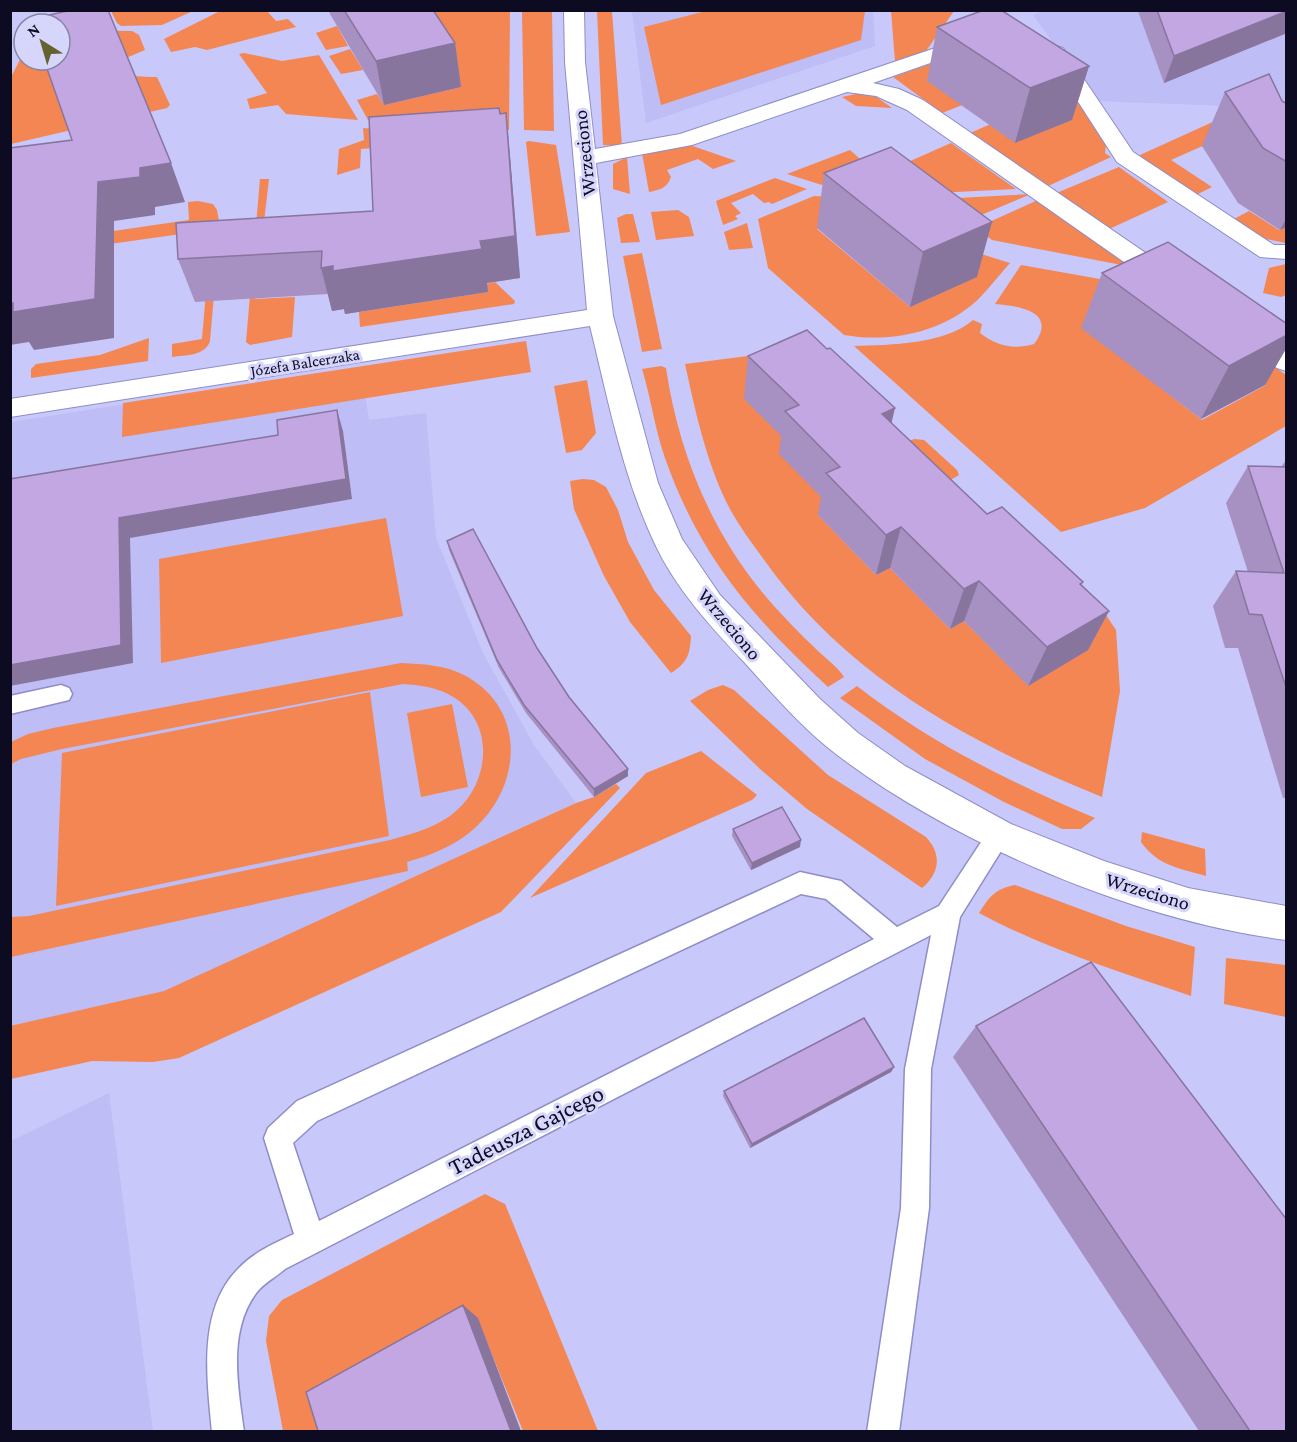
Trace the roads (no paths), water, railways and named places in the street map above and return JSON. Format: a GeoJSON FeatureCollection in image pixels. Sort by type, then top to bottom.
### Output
{"type":"FeatureCollection","features":[{"type":"Feature","properties":{"kind":"street","name":"Wrzeciono"},"geometry":{"type":"LineString","coordinates":[[574,10],[575,62],[600,315],[644,483],[669,543],[709,604],[808,709],[846,743],[893,776],[999,835],[1100,876],[1188,904],[1287,922]]}},
{"type":"Feature","properties":{"kind":"street"},"geometry":{"type":"LineString","coordinates":[[585,158],[684,140],[998,35]]}},
{"type":"Feature","properties":{"kind":"street"},"geometry":{"type":"LineString","coordinates":[[1037,37],[1054,49],[1125,157],[1269,252],[1287,252]]}},
{"type":"Feature","properties":{"kind":"street"},"geometry":{"type":"LineString","coordinates":[[842,86],[880,89],[896,94],[915,105],[1192,297]]}},
{"type":"Feature","properties":{"kind":"street","name":"Józefa Balcerzaka"},"geometry":{"type":"LineString","coordinates":[[10,408],[600,315]]}},
{"type":"Feature","properties":{"kind":"street"},"geometry":{"type":"LineString","coordinates":[[1220,316],[1287,362]]}},
{"type":"Feature","properties":{"kind":"lane"},"geometry":{"type":"LineString","coordinates":[[10,705],[61,694]]}},
{"type":"Feature","properties":{"kind":"lane"},"geometry":{"type":"LineString","coordinates":[[883,1431],[915,1208],[918,1069],[948,914],[999,835]]}},
{"type":"Feature","properties":{"kind":"lane"},"geometry":{"type":"LineString","coordinates":[[311,1240],[278,1138],[307,1111],[800,883],[832,889],[895,941]]}},
{"type":"Feature","properties":{"kind":"lane","name":"Tadeusza Gajcego"},"geometry":{"type":"LineString","coordinates":[[228,1431],[222,1354],[228,1310],[246,1282],[275,1259],[948,914]]}}]}
